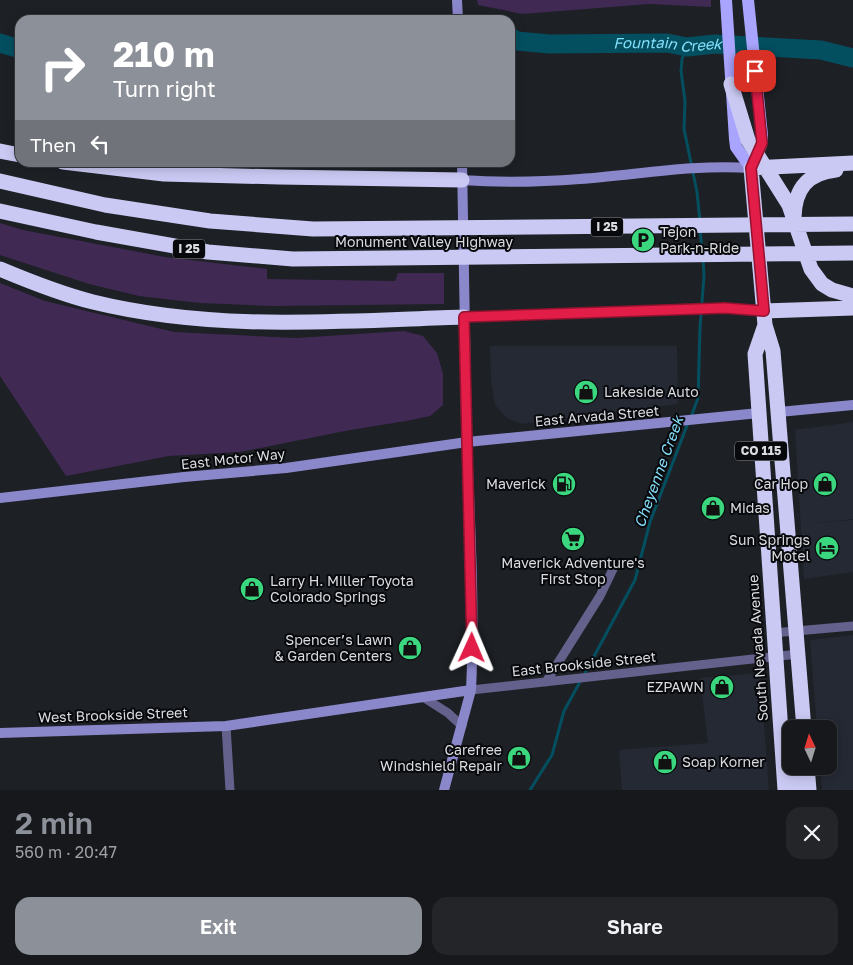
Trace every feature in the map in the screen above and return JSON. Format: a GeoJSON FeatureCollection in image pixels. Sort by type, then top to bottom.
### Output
{"type":"FeatureCollection","features":[{"type":"Feature","properties":{"kind":"highway"},"geometry":{"type":"LineString","coordinates":[[731,84],[757,163],[782,192],[789,205],[811,269],[822,284],[832,290],[853,296]]}},
{"type":"Feature","properties":{"kind":"highway"},"geometry":{"type":"LineString","coordinates":[[0,151],[15,154]]}},
{"type":"Feature","properties":{"kind":"highway"},"geometry":{"type":"LineString","coordinates":[[757,163],[853,162]]}},
{"type":"Feature","properties":{"kind":"highway","name":"South Nevada Avenue"},"geometry":{"type":"LineString","coordinates":[[757,163],[764,318],[773,351],[779,412],[803,720]]}},
{"type":"Feature","properties":{"kind":"highway"},"geometry":{"type":"LineString","coordinates":[[105,167],[164,174],[279,178],[462,180]]}},
{"type":"Feature","properties":{"kind":"highway"},"geometry":{"type":"LineString","coordinates":[[794,221],[795,203],[800,189],[809,179],[833,170],[853,169]]}},
{"type":"Feature","properties":{"kind":"highway","name":"Monument Valley Highway"},"geometry":{"type":"LineString","coordinates":[[0,181],[105,205],[210,221],[313,229],[373,230],[847,224]]}},
{"type":"Feature","properties":{"kind":"highway","name":"Monument Valley Highway"},"geometry":{"type":"LineString","coordinates":[[0,211],[96,232],[208,252],[293,259],[848,253]]}},
{"type":"Feature","properties":{"kind":"highway"},"geometry":{"type":"LineString","coordinates":[[0,269],[51,290],[93,302],[136,311],[214,321],[288,323],[464,317]]}},
{"type":"Feature","properties":{"kind":"highway"},"geometry":{"type":"LineString","coordinates":[[764,318],[853,308]]}},
{"type":"Feature","properties":{"kind":"highway","name":"South Nevada Avenue"},"geometry":{"type":"LineString","coordinates":[[764,318],[755,354],[782,744]]}},
{"type":"Feature","properties":{"kind":"highway","name":"South Nevada Avenue"},"geometry":{"type":"LineString","coordinates":[[784,775],[785,790]]}},
{"type":"Feature","properties":{"kind":"highway"},"geometry":{"type":"LineString","coordinates":[[796,775],[797,790]]}},
{"type":"Feature","properties":{"kind":"highway"},"geometry":{"type":"LineString","coordinates":[[808,775],[809,790]]}},
{"type":"Feature","properties":{"kind":"main road"},"geometry":{"type":"LineString","coordinates":[[726,0],[731,84]]}},
{"type":"Feature","properties":{"kind":"main road"},"geometry":{"type":"LineString","coordinates":[[748,0],[748,136]]}},
{"type":"Feature","properties":{"kind":"street"},"geometry":{"type":"LineString","coordinates":[[457,0],[458,15]]}},
{"type":"Feature","properties":{"kind":"street"},"geometry":{"type":"LineString","coordinates":[[462,180],[490,182],[580,179],[669,169],[757,163]]}},
{"type":"Feature","properties":{"kind":"street"},"geometry":{"type":"LineString","coordinates":[[444,790],[471,690],[473,618],[467,442],[462,167]]}},
{"type":"Feature","properties":{"kind":"street"},"geometry":{"type":"LineString","coordinates":[[464,317],[725,308],[764,318]]}},
{"type":"Feature","properties":{"kind":"street"},"geometry":{"type":"LineString","coordinates":[[779,412],[853,405]]}},
{"type":"Feature","properties":{"kind":"street","name":"East Arvada Street"},"geometry":{"type":"LineString","coordinates":[[467,442],[759,414]]}},
{"type":"Feature","properties":{"kind":"street","name":"East Motor Way"},"geometry":{"type":"LineString","coordinates":[[0,498],[184,477],[286,468],[467,442]]}},
{"type":"Feature","properties":{"kind":"street"},"geometry":{"type":"LineString","coordinates":[[546,682],[600,596],[613,570]]}},
{"type":"Feature","properties":{"kind":"street"},"geometry":{"type":"LineString","coordinates":[[773,632],[853,626]]}},
{"type":"Feature","properties":{"kind":"street","name":"East Brookside Street"},"geometry":{"type":"LineString","coordinates":[[226,726],[423,696],[798,654]]}},
{"type":"Feature","properties":{"kind":"street"},"geometry":{"type":"LineString","coordinates":[[423,696],[462,726]]}},
{"type":"Feature","properties":{"kind":"street"},"geometry":{"type":"LineString","coordinates":[[226,726],[230,790]]}},
{"type":"Feature","properties":{"kind":"street","name":"West Brookside Street"},"geometry":{"type":"LineString","coordinates":[[0,733],[226,726]]}},
{"type":"Feature","properties":{"kind":"shaded area"},"geometry":{"type":"Polygon","coordinates":[[[477,0],[711,0],[711,7],[649,4],[522,14],[478,5],[477,0]]]}},
{"type":"Feature","properties":{"kind":"shaded area"},"geometry":{"type":"Polygon","coordinates":[[[0,223],[23,230],[165,257],[267,269],[267,279],[395,281],[398,273],[444,273],[444,304],[272,306],[200,303],[139,296],[89,284],[0,255],[0,223]]]}},
{"type":"Feature","properties":{"kind":"shaded area"},"geometry":{"type":"Polygon","coordinates":[[[0,283],[45,301],[174,332],[296,338],[404,331],[423,336],[437,353],[443,374],[443,405],[430,416],[406,421],[240,452],[169,456],[66,476],[0,376],[0,283]]]}},
{"type":"Feature","properties":{"kind":"shaded area","name":"Lakeside Auto"},"geometry":{"type":"Polygon","coordinates":[[[490,346],[677,346],[678,404],[521,424],[507,418],[495,405],[491,380],[490,346]]]}},
{"type":"Feature","properties":{"kind":"shaded area","name":"Car Hop"},"geometry":{"type":"Polygon","coordinates":[[[853,422],[853,519],[816,523],[853,520],[853,572],[804,579],[795,430],[853,422]]]}},
{"type":"Feature","properties":{"kind":"shaded area"},"geometry":{"type":"Polygon","coordinates":[[[853,635],[853,790],[822,790],[821,775],[838,775],[838,720],[816,720],[810,640],[853,635]]]}},
{"type":"Feature","properties":{"kind":"shaded area"},"geometry":{"type":"Polygon","coordinates":[[[760,673],[769,790],[622,790],[619,750],[708,743],[700,678],[760,673]]]}},
{"type":"Feature","properties":{"kind":"waterway","name":"Fountain Creek"},"geometry":{"type":"LineString","coordinates":[[515,40],[549,44],[667,43],[687,47],[715,44],[821,50],[853,58]]}},
{"type":"Feature","properties":{"kind":"waterway","name":"Fountain Creek"},"geometry":{"type":"LineString","coordinates":[[0,43],[15,48]]}},
{"type":"Feature","properties":{"kind":"waterway","name":"Cheyenne Creek"},"geometry":{"type":"LineString","coordinates":[[687,47],[682,59],[681,71],[685,101],[684,129],[697,192],[700,222]]}},
{"type":"Feature","properties":{"kind":"waterway","name":"Cheyenne Creek"},"geometry":{"type":"LineString","coordinates":[[700,230],[702,249]]}},
{"type":"Feature","properties":{"kind":"waterway","name":"Cheyenne Creek"},"geometry":{"type":"LineString","coordinates":[[691,417],[698,398],[704,276],[703,258]]}},
{"type":"Feature","properties":{"kind":"waterway","name":"Cheyenne Creek"},"geometry":{"type":"LineString","coordinates":[[584,675],[635,580],[650,522],[688,423]]}},
{"type":"Feature","properties":{"kind":"waterway","name":"Cheyenne Creek"},"geometry":{"type":"LineString","coordinates":[[530,790],[552,755],[564,711],[581,680]]}},
{"type":"Feature","properties":{"kind":"place","name":"Tejon Park-n-Ride"},"geometry":{"type":"Point","coordinates":[643,240]}},
{"type":"Feature","properties":{"kind":"place","name":"Lakeside Auto"},"geometry":{"type":"Point","coordinates":[586,392]}},
{"type":"Feature","properties":{"kind":"place","name":"Maverick"},"geometry":{"type":"Point","coordinates":[564,484]}},
{"type":"Feature","properties":{"kind":"place","name":"Car Hop"},"geometry":{"type":"Point","coordinates":[825,484]}},
{"type":"Feature","properties":{"kind":"place","name":"Midas"},"geometry":{"type":"Point","coordinates":[713,508]}},
{"type":"Feature","properties":{"kind":"place","name":"Maverick Adventure's First Stop"},"geometry":{"type":"Point","coordinates":[573,539]}},
{"type":"Feature","properties":{"kind":"place","name":"Sun Springs Motel"},"geometry":{"type":"Point","coordinates":[827,548]}},
{"type":"Feature","properties":{"kind":"place","name":"Larry H. Miller Toyota Colorado Springs"},"geometry":{"type":"Point","coordinates":[252,589]}},
{"type":"Feature","properties":{"kind":"place","name":"Spencer’s Lawn & Garden Centers"},"geometry":{"type":"Point","coordinates":[410,648]}},
{"type":"Feature","properties":{"kind":"place","name":"EZPAWN"},"geometry":{"type":"Point","coordinates":[722,687]}},
{"type":"Feature","properties":{"kind":"place","name":"Carefree Windshield Repair"},"geometry":{"type":"Point","coordinates":[519,758]}},
{"type":"Feature","properties":{"kind":"place","name":"Soap Korner"},"geometry":{"type":"Point","coordinates":[665,762]}},
{"type":"Feature","properties":{"kind":"route"},"geometry":{"type":"LineString","coordinates":[[472,648],[473,618],[464,317],[725,308],[764,311],[751,168],[762,145],[755,71]]}}]}
